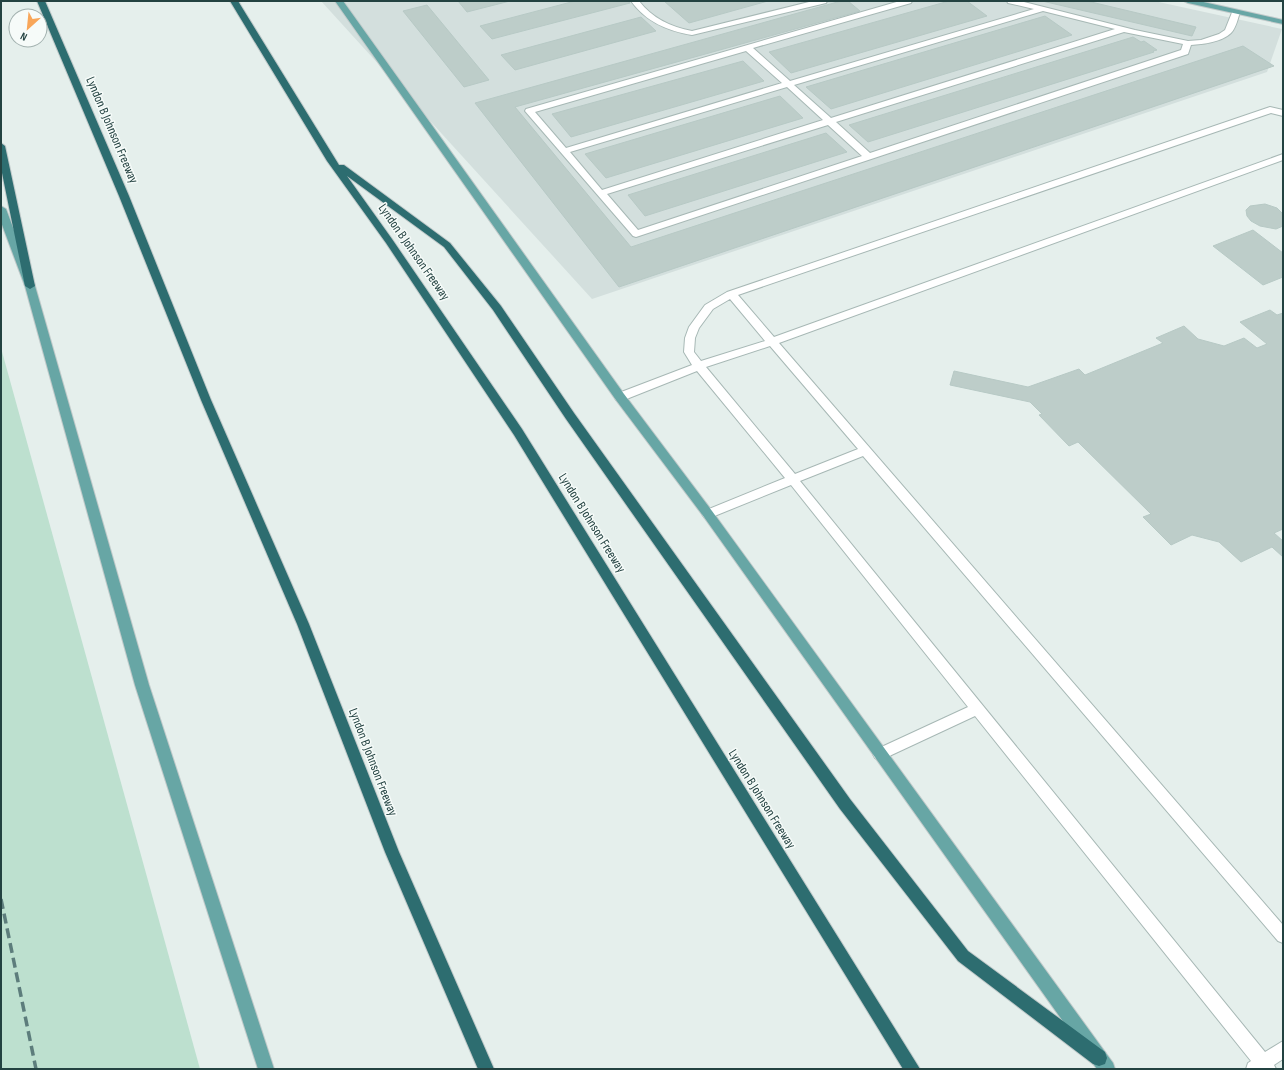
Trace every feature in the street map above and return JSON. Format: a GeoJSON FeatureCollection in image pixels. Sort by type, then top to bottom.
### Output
{"type":"FeatureCollection","features":[{"type":"Feature","properties":{"kind":"highway","name":"Lyndon B Johnson Freeway"},"geometry":{"type":"LineString","coordinates":[[41,1],[124,196],[206,400],[303,624],[392,852],[486,1069]]}},
{"type":"Feature","properties":{"kind":"highway","name":"Lyndon B Johnson Freeway"},"geometry":{"type":"LineString","coordinates":[[234,1],[332,161],[389,241],[518,432],[912,1069]]}},
{"type":"Feature","properties":{"kind":"highway"},"geometry":{"type":"LineString","coordinates":[[1,146],[30,286]]}},
{"type":"Feature","properties":{"kind":"highway"},"geometry":{"type":"LineString","coordinates":[[332,161],[447,245],[493,302],[570,416],[845,804],[963,956],[1103,1064]]}},
{"type":"Feature","properties":{"kind":"main road"},"geometry":{"type":"LineString","coordinates":[[339,1],[620,397],[708,514],[1103,1064]]}},
{"type":"Feature","properties":{"kind":"main road"},"geometry":{"type":"LineString","coordinates":[[1188,1],[1283,22]]}},
{"type":"Feature","properties":{"kind":"main road"},"geometry":{"type":"LineString","coordinates":[[1,209],[30,286],[142,685],[266,1069]]}},
{"type":"Feature","properties":{"kind":"lane"},"geometry":{"type":"LineString","coordinates":[[635,1],[638,6],[661,23],[681,32],[692,33],[823,1]]}},
{"type":"Feature","properties":{"kind":"lane"},"geometry":{"type":"LineString","coordinates":[[908,1],[529,111],[636,234],[1185,52],[1188,43]]}},
{"type":"Feature","properties":{"kind":"lane"},"geometry":{"type":"LineString","coordinates":[[1011,1],[1188,43],[1202,42],[1222,36],[1229,31],[1236,12]]}},
{"type":"Feature","properties":{"kind":"lane"},"geometry":{"type":"LineString","coordinates":[[564,151],[1042,9]]}},
{"type":"Feature","properties":{"kind":"lane"},"geometry":{"type":"LineString","coordinates":[[601,193],[1124,29]]}},
{"type":"Feature","properties":{"kind":"lane"},"geometry":{"type":"LineString","coordinates":[[747,47],[869,157]]}},
{"type":"Feature","properties":{"kind":"lane"},"geometry":{"type":"LineString","coordinates":[[1283,113],[1270,110],[732,294],[709,306],[694,327],[690,338],[689,352],[977,709],[1261,1067],[1283,1049]]}},
{"type":"Feature","properties":{"kind":"lane"},"geometry":{"type":"LineString","coordinates":[[620,397],[699,366],[772,342],[1281,160]]}},
{"type":"Feature","properties":{"kind":"lane"},"geometry":{"type":"LineString","coordinates":[[732,294],[1283,936]]}},
{"type":"Feature","properties":{"kind":"lane"},"geometry":{"type":"LineString","coordinates":[[708,514],[866,450]]}},
{"type":"Feature","properties":{"kind":"lane"},"geometry":{"type":"LineString","coordinates":[[880,754],[977,709]]}},
{"type":"Feature","properties":{"kind":"shaded area"},"geometry":{"type":"Polygon","coordinates":[[[321,1],[1154,1],[1282,29],[1267,72],[592,299],[321,1]]]}},
{"type":"Feature","properties":{"kind":"green space"},"geometry":{"type":"Polygon","coordinates":[[[1,348],[200,1069],[1,1069],[1,348]]]}},
{"type":"Feature","properties":{"kind":"building"},"geometry":{"type":"Polygon","coordinates":[[[458,1],[510,1],[467,12],[458,1]]]}},
{"type":"Feature","properties":{"kind":"building"},"geometry":{"type":"Polygon","coordinates":[[[575,1],[627,1],[630,3],[492,39],[480,26],[575,1]]]}},
{"type":"Feature","properties":{"kind":"building"},"geometry":{"type":"Polygon","coordinates":[[[664,1],[768,1],[689,23],[664,1]]]}},
{"type":"Feature","properties":{"kind":"building"},"geometry":{"type":"Polygon","coordinates":[[[841,1],[848,1],[860,11],[515,107],[631,247],[1243,46],[1274,66],[619,287],[475,103],[841,1]]]}},
{"type":"Feature","properties":{"kind":"building"},"geometry":{"type":"Polygon","coordinates":[[[949,1],[967,1],[987,16],[791,73],[769,52],[949,1]]]}},
{"type":"Feature","properties":{"kind":"building"},"geometry":{"type":"Polygon","coordinates":[[[1042,1],[1087,1],[1196,27],[1192,36],[1042,1]]]}},
{"type":"Feature","properties":{"kind":"building"},"geometry":{"type":"Polygon","coordinates":[[[427,5],[489,80],[464,87],[403,11],[427,5]]]}},
{"type":"Feature","properties":{"kind":"building"},"geometry":{"type":"Polygon","coordinates":[[[1045,16],[1072,35],[831,109],[806,87],[1045,16]]]}},
{"type":"Feature","properties":{"kind":"building"},"geometry":{"type":"Polygon","coordinates":[[[641,17],[656,31],[515,70],[501,55],[641,17]]]}},
{"type":"Feature","properties":{"kind":"building"},"geometry":{"type":"Polygon","coordinates":[[[1133,37],[1141,42],[1144,41],[1157,50],[868,142],[849,125],[1133,37]]]}},
{"type":"Feature","properties":{"kind":"building"},"geometry":{"type":"Polygon","coordinates":[[[743,61],[764,81],[571,137],[552,114],[743,61]]]}},
{"type":"Feature","properties":{"kind":"building"},"geometry":{"type":"Polygon","coordinates":[[[780,96],[803,118],[606,178],[585,154],[780,96]]]}},
{"type":"Feature","properties":{"kind":"building"},"geometry":{"type":"Polygon","coordinates":[[[826,133],[847,152],[645,216],[628,195],[826,133]]]}},
{"type":"Feature","properties":{"kind":"building"},"geometry":{"type":"Polygon","coordinates":[[[1265,204],[1277,208],[1283,214],[1283,226],[1276,229],[1260,226],[1251,221],[1247,216],[1246,210],[1250,206],[1265,204]]]}},
{"type":"Feature","properties":{"kind":"building"},"geometry":{"type":"Polygon","coordinates":[[[1253,230],[1283,253],[1283,277],[1263,285],[1213,246],[1253,230]]]}},
{"type":"Feature","properties":{"kind":"building"},"geometry":{"type":"Polygon","coordinates":[[[1270,310],[1277,315],[1283,313],[1283,529],[1274,533],[1283,541],[1283,557],[1272,547],[1241,562],[1219,542],[1192,535],[1171,545],[1143,517],[1151,514],[1078,442],[1069,446],[1039,415],[1042,414],[1030,402],[950,385],[954,371],[1028,387],[1079,369],[1085,375],[1163,343],[1156,338],[1184,326],[1198,339],[1224,346],[1244,338],[1257,348],[1267,344],[1240,322],[1270,310]]]}},
{"type":"Feature","properties":{"kind":"railway"},"geometry":{"type":"LineString","coordinates":[[1,899],[36,1069]]}}]}
